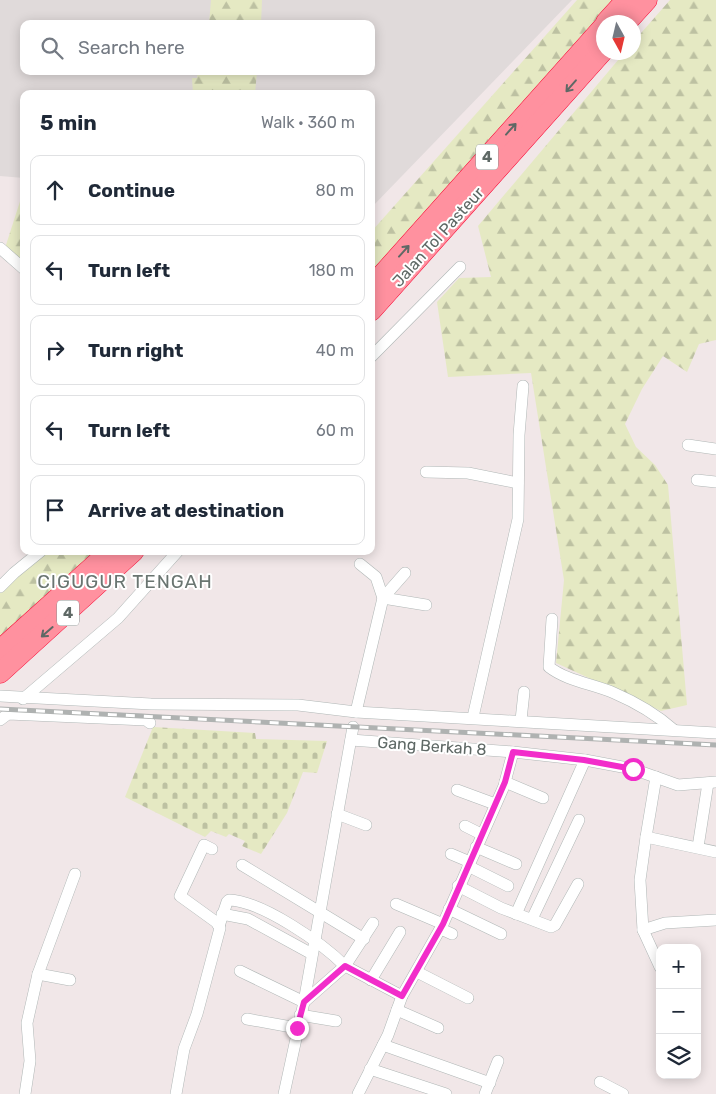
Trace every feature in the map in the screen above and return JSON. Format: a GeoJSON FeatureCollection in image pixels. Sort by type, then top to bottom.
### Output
{"type":"FeatureCollection","features":[{"type":"Feature","properties":{"kind":"highway"},"geometry":{"type":"LineString","coordinates":[[612,15],[626,0]]}},
{"type":"Feature","properties":{"kind":"highway"},"geometry":{"type":"LineString","coordinates":[[634,15],[647,0]]}},
{"type":"Feature","properties":{"kind":"highway","name":"Jalan Tol Pasteur"},"geometry":{"type":"LineString","coordinates":[[375,283],[596,35]]}},
{"type":"Feature","properties":{"kind":"highway","name":"Jalan Tol Pasteur"},"geometry":{"type":"LineString","coordinates":[[375,307],[596,59]]}},
{"type":"Feature","properties":{"kind":"highway","name":"4"},"geometry":{"type":"LineString","coordinates":[[0,650],[106,555]]}},
{"type":"Feature","properties":{"kind":"highway","name":"4"},"geometry":{"type":"LineString","coordinates":[[0,673],[130,555]]}},
{"type":"Feature","properties":{"kind":"street"},"geometry":{"type":"LineString","coordinates":[[0,248],[20,266]]}},
{"type":"Feature","properties":{"kind":"street"},"geometry":{"type":"LineString","coordinates":[[375,353],[460,267]]}},
{"type":"Feature","properties":{"kind":"street"},"geometry":{"type":"LineString","coordinates":[[473,717],[518,519],[518,435],[523,386]]}},
{"type":"Feature","properties":{"kind":"street"},"geometry":{"type":"LineString","coordinates":[[688,445],[716,449]]}},
{"type":"Feature","properties":{"kind":"street"},"geometry":{"type":"LineString","coordinates":[[426,472],[468,473],[518,483]]}},
{"type":"Feature","properties":{"kind":"street"},"geometry":{"type":"LineString","coordinates":[[697,480],[716,482]]}},
{"type":"Feature","properties":{"kind":"street"},"geometry":{"type":"LineString","coordinates":[[0,588],[14,573],[36,555]]}},
{"type":"Feature","properties":{"kind":"street"},"geometry":{"type":"LineString","coordinates":[[23,699],[118,618],[174,555]]}},
{"type":"Feature","properties":{"kind":"street"},"geometry":{"type":"LineString","coordinates":[[360,564],[376,577],[383,598]]}},
{"type":"Feature","properties":{"kind":"street"},"geometry":{"type":"LineString","coordinates":[[356,712],[383,598],[405,573]]}},
{"type":"Feature","properties":{"kind":"street"},"geometry":{"type":"LineString","coordinates":[[383,598],[426,605]]}},
{"type":"Feature","properties":{"kind":"street"},"geometry":{"type":"LineString","coordinates":[[552,619],[549,667],[585,684],[614,693],[662,720],[674,730]]}},
{"type":"Feature","properties":{"kind":"street"},"geometry":{"type":"LineString","coordinates":[[521,720],[524,692]]}},
{"type":"Feature","properties":{"kind":"street"},"geometry":{"type":"LineString","coordinates":[[0,696],[23,699],[151,704],[298,704],[356,712],[473,717],[716,733]]}},
{"type":"Feature","properties":{"kind":"street"},"geometry":{"type":"LineString","coordinates":[[0,720],[8,714],[146,720],[150,723]]}},
{"type":"Feature","properties":{"kind":"street"},"geometry":{"type":"LineString","coordinates":[[284,1094],[304,1002],[353,727]]}},
{"type":"Feature","properties":{"kind":"street","name":"Gang Berkah 8"},"geometry":{"type":"LineString","coordinates":[[351,740],[513,752],[584,760],[633,769],[678,785],[712,783]]}},
{"type":"Feature","properties":{"kind":"street"},"geometry":{"type":"LineString","coordinates":[[358,1094],[383,1044],[402,996],[442,926],[505,782],[513,752]]}},
{"type":"Feature","properties":{"kind":"street"},"geometry":{"type":"LineString","coordinates":[[516,914],[584,760]]}},
{"type":"Feature","properties":{"kind":"street"},"geometry":{"type":"LineString","coordinates":[[656,777],[640,880],[643,930],[656,958]]}},
{"type":"Feature","properties":{"kind":"street"},"geometry":{"type":"LineString","coordinates":[[505,782],[543,798]]}},
{"type":"Feature","properties":{"kind":"street"},"geometry":{"type":"LineString","coordinates":[[698,847],[712,783]]}},
{"type":"Feature","properties":{"kind":"street"},"geometry":{"type":"LineString","coordinates":[[457,790],[495,804]]}},
{"type":"Feature","properties":{"kind":"street"},"geometry":{"type":"LineString","coordinates":[[337,814],[366,825]]}},
{"type":"Feature","properties":{"kind":"street"},"geometry":{"type":"LineString","coordinates":[[532,918],[579,820]]}},
{"type":"Feature","properties":{"kind":"street"},"geometry":{"type":"LineString","coordinates":[[465,826],[482,834]]}},
{"type":"Feature","properties":{"kind":"street"},"geometry":{"type":"LineString","coordinates":[[646,837],[716,852]]}},
{"type":"Feature","properties":{"kind":"street"},"geometry":{"type":"LineString","coordinates":[[212,848],[204,844],[180,896],[219,926]]}},
{"type":"Feature","properties":{"kind":"street"},"geometry":{"type":"LineString","coordinates":[[476,847],[516,864]]}},
{"type":"Feature","properties":{"kind":"street"},"geometry":{"type":"LineString","coordinates":[[451,854],[508,886]]}},
{"type":"Feature","properties":{"kind":"street"},"geometry":{"type":"LineString","coordinates":[[242,865],[364,939]]}},
{"type":"Feature","properties":{"kind":"street"},"geometry":{"type":"LineString","coordinates":[[25,1094],[30,1061],[27,1023],[38,974],[75,874]]}},
{"type":"Feature","properties":{"kind":"street"},"geometry":{"type":"LineString","coordinates":[[458,886],[500,908],[553,926],[578,884]]}},
{"type":"Feature","properties":{"kind":"street"},"geometry":{"type":"LineString","coordinates":[[176,1094],[184,1049],[196,1014],[222,914],[230,900],[237,900],[257,907],[315,940],[345,966],[402,996]]}},
{"type":"Feature","properties":{"kind":"street"},"geometry":{"type":"LineString","coordinates":[[396,904],[442,926],[452,934]]}},
{"type":"Feature","properties":{"kind":"street"},"geometry":{"type":"LineString","coordinates":[[449,909],[501,934]]}},
{"type":"Feature","properties":{"kind":"street"},"geometry":{"type":"LineString","coordinates":[[222,914],[248,919],[312,954]]}},
{"type":"Feature","properties":{"kind":"street"},"geometry":{"type":"LineString","coordinates":[[643,930],[665,923],[716,920]]}},
{"type":"Feature","properties":{"kind":"street"},"geometry":{"type":"LineString","coordinates":[[304,1002],[345,966],[373,923]]}},
{"type":"Feature","properties":{"kind":"street"},"geometry":{"type":"LineString","coordinates":[[371,980],[400,932]]}},
{"type":"Feature","properties":{"kind":"street"},"geometry":{"type":"LineString","coordinates":[[240,971],[304,1002]]}},
{"type":"Feature","properties":{"kind":"street"},"geometry":{"type":"LineString","coordinates":[[417,972],[468,998]]}},
{"type":"Feature","properties":{"kind":"street"},"geometry":{"type":"LineString","coordinates":[[38,974],[70,980]]}},
{"type":"Feature","properties":{"kind":"street"},"geometry":{"type":"LineString","coordinates":[[397,1010],[438,1028]]}},
{"type":"Feature","properties":{"kind":"street"},"geometry":{"type":"LineString","coordinates":[[300,1015],[336,1021]]}},
{"type":"Feature","properties":{"kind":"street"},"geometry":{"type":"LineString","coordinates":[[247,1019],[297,1028]]}},
{"type":"Feature","properties":{"kind":"street"},"geometry":{"type":"LineString","coordinates":[[383,1044],[487,1089],[498,1061]]}},
{"type":"Feature","properties":{"kind":"street"},"geometry":{"type":"LineString","coordinates":[[370,1069],[446,1094]]}},
{"type":"Feature","properties":{"kind":"street"},"geometry":{"type":"LineString","coordinates":[[600,1082],[623,1094]]}},
{"type":"Feature","properties":{"kind":"shaded area"},"geometry":{"type":"Polygon","coordinates":[[[0,0],[572,0],[375,204],[375,90],[20,90],[20,178],[0,176],[0,0]]]}},
{"type":"Feature","properties":{"kind":"green space"},"geometry":{"type":"Polygon","coordinates":[[[211,0],[262,0],[261,20],[209,20],[211,0]]]}},
{"type":"Feature","properties":{"kind":"green space"},"geometry":{"type":"Polygon","coordinates":[[[577,0],[615,0],[602,15],[596,15],[596,22],[375,272],[375,227],[577,0]]]}},
{"type":"Feature","properties":{"kind":"green space"},"geometry":{"type":"Polygon","coordinates":[[[670,0],[716,0],[716,340],[699,344],[687,372],[663,356],[642,389],[625,424],[636,447],[655,465],[668,485],[687,705],[661,711],[556,663],[564,580],[531,373],[448,377],[437,302],[459,278],[491,277],[478,226],[618,60],[641,60],[641,33],[670,0]]]}},
{"type":"Feature","properties":{"kind":"green space"},"geometry":{"type":"Polygon","coordinates":[[[197,75],[257,75],[255,90],[193,90],[192,78],[197,78],[197,75]]]}},
{"type":"Feature","properties":{"kind":"green space"},"geometry":{"type":"Polygon","coordinates":[[[20,201],[20,260],[5,248],[20,201]]]}},
{"type":"Feature","properties":{"kind":"green space"},"geometry":{"type":"Polygon","coordinates":[[[44,555],[92,555],[0,638],[0,593],[44,555]]]}},
{"type":"Feature","properties":{"kind":"green space"},"geometry":{"type":"Polygon","coordinates":[[[153,727],[255,733],[256,739],[327,741],[317,773],[303,772],[287,813],[261,854],[242,846],[245,841],[229,834],[226,837],[211,831],[205,837],[125,797],[153,727]]]}},
{"type":"Feature","properties":{"kind":"railway"},"geometry":{"type":"LineString","coordinates":[[0,709],[716,745]]}},
{"type":"Feature","properties":{"kind":"district","name":"CIGUGUR TENGAH"},"geometry":{"type":"Point","coordinates":[125,581]}},
{"type":"Feature","properties":{"kind":"route"},"geometry":{"type":"LineString","coordinates":[[297,1028],[304,1002],[345,966],[402,996],[433,945],[443,924],[505,782],[513,752],[584,760],[633,769]]}}]}
